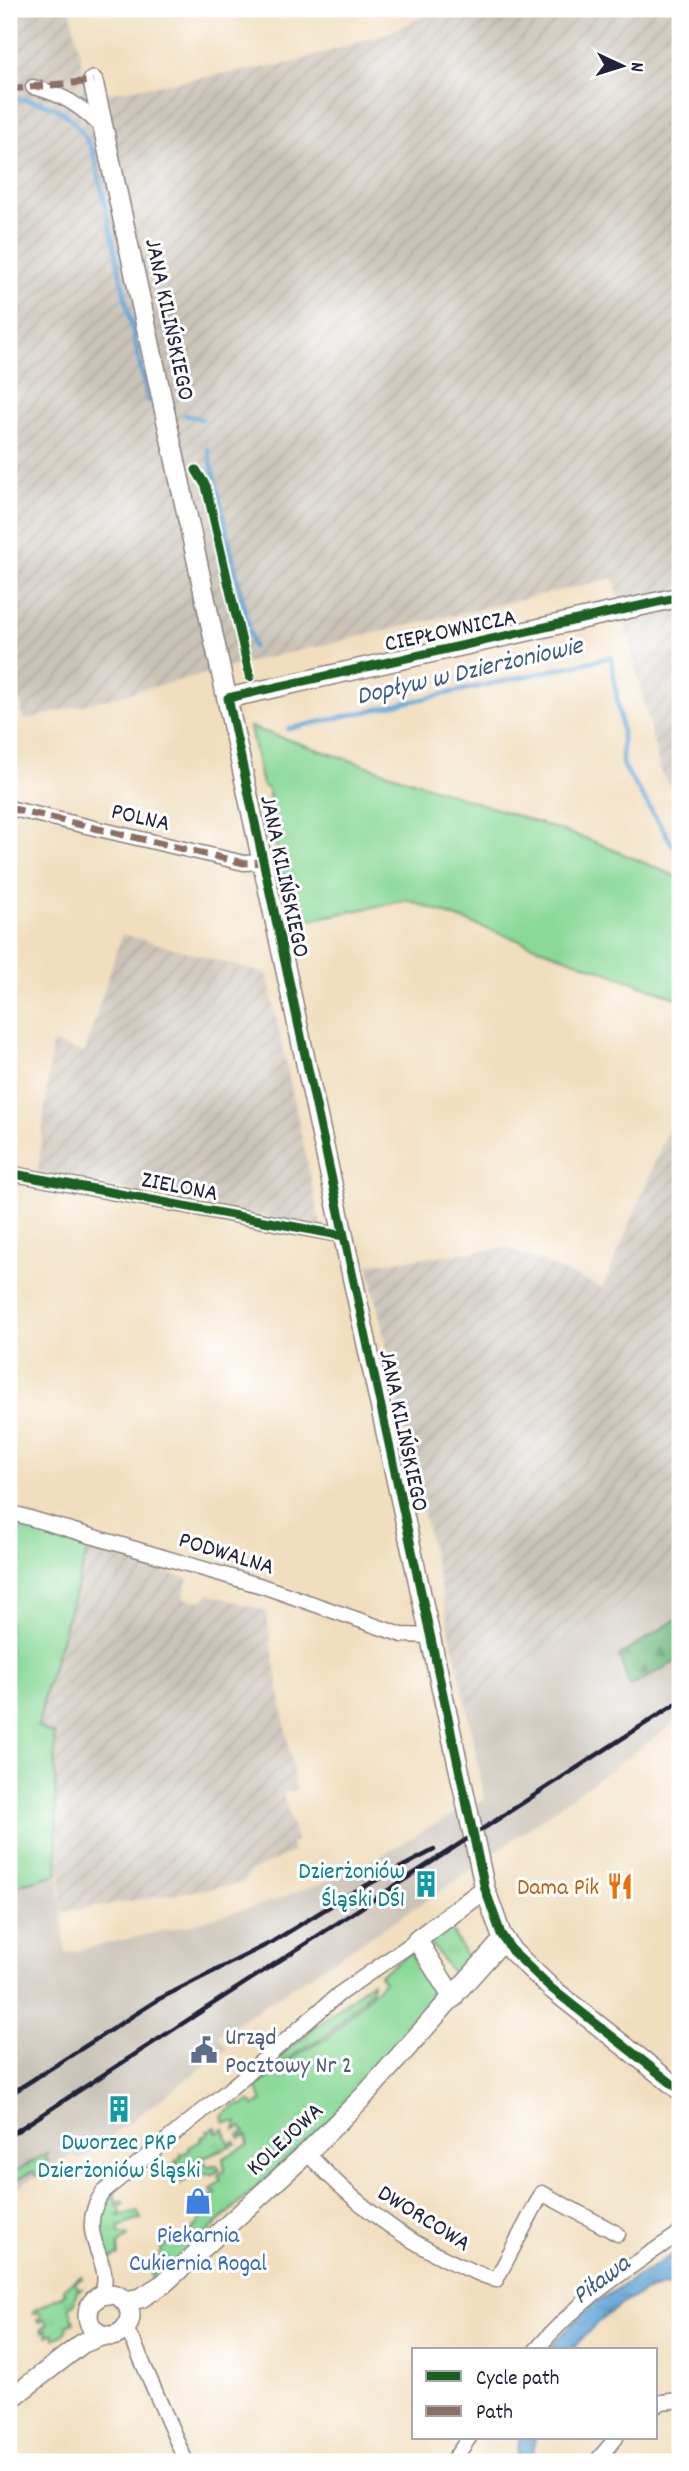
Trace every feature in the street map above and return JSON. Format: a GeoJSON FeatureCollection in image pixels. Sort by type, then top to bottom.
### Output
{"type":"FeatureCollection","features":[{"type":"Feature","properties":{"kind":"street","name":"JANA KILIŃSKIEGO"},"geometry":{"type":"LineString","coordinates":[[93,81],[485,1889],[504,1939],[551,1988],[680,2090]]}},
{"type":"Feature","properties":{"kind":"street"},"geometry":{"type":"LineString","coordinates":[[33,88],[52,92],[78,105],[104,130]]}},
{"type":"Feature","properties":{"kind":"street","name":"CIEPŁOWNICZA"},"geometry":{"type":"LineString","coordinates":[[228,698],[680,597]]}},
{"type":"Feature","properties":{"kind":"street","name":"POLNA"},"geometry":{"type":"LineString","coordinates":[[9,808],[244,863],[264,862]]}},
{"type":"Feature","properties":{"kind":"street","name":"ZIELONA"},"geometry":{"type":"LineString","coordinates":[[9,1173],[344,1236]]}},
{"type":"Feature","properties":{"kind":"street","name":"PODWALNA"},"geometry":{"type":"LineString","coordinates":[[9,1512],[262,1586],[402,1635],[431,1636]]}},
{"type":"Feature","properties":{"kind":"street"},"geometry":{"type":"LineString","coordinates":[[93,2336],[88,2310],[100,2296],[106,2276],[93,2244],[91,2223],[96,2202],[103,2192],[232,2087],[339,1994],[418,1940],[485,1889]]}},
{"type":"Feature","properties":{"kind":"street","name":"KOLEJOWA"},"geometry":{"type":"LineString","coordinates":[[130,2310],[163,2284],[307,2153],[364,2096],[504,1939]]}},
{"type":"Feature","properties":{"kind":"street"},"geometry":{"type":"LineString","coordinates":[[418,1940],[453,1998]]}},
{"type":"Feature","properties":{"kind":"street","name":"DWORCOWA"},"geometry":{"type":"LineString","coordinates":[[307,2153],[334,2182],[390,2228],[464,2269],[496,2280],[542,2193],[618,2234]]}},
{"type":"Feature","properties":{"kind":"street"},"geometry":{"type":"LineString","coordinates":[[538,2348],[562,2321],[605,2282],[680,2233]]}},
{"type":"Feature","properties":{"kind":"street"},"geometry":{"type":"LineString","coordinates":[[100,2296],[113,2294],[130,2310],[134,2343],[186,2462]]}},
{"type":"Feature","properties":{"kind":"street"},"geometry":{"type":"LineString","coordinates":[[9,2400],[93,2336],[115,2334],[130,2310]]}},
{"type":"Feature","properties":{"kind":"street"},"geometry":{"type":"LineString","coordinates":[[658,2405],[680,2400]]}},
{"type":"Feature","properties":{"kind":"street"},"geometry":{"type":"LineString","coordinates":[[452,2462],[468,2440]]}},
{"type":"Feature","properties":{"kind":"street"},"geometry":{"type":"LineString","coordinates":[[596,2462],[613,2440]]}},
{"type":"Feature","properties":{"kind":"shaded area"},"geometry":{"type":"Polygon","coordinates":[[[9,9],[70,9],[89,96],[292,63],[388,33],[440,9],[680,9],[680,802],[660,770],[614,578],[254,661],[24,720],[9,662],[9,9]]]}},
{"type":"Feature","properties":{"kind":"shaded area"},"geometry":{"type":"Polygon","coordinates":[[[122,934],[267,974],[321,1227],[38,1173],[52,1043],[84,1053],[122,934]]]}},
{"type":"Feature","properties":{"kind":"shaded area"},"geometry":{"type":"Polygon","coordinates":[[[680,1102],[680,1565],[467,1708],[368,1264],[508,1248],[603,1288],[680,1102]]]}},
{"type":"Feature","properties":{"kind":"shaded area"},"geometry":{"type":"Polygon","coordinates":[[[88,1549],[188,1579],[183,1597],[187,1599],[203,1601],[209,1594],[266,1611],[296,1790],[283,1793],[296,1841],[291,1843],[293,1852],[252,1871],[243,1883],[62,1912],[54,1734],[38,1728],[45,1693],[88,1549]]]}},
{"type":"Feature","properties":{"kind":"shaded area"},"geometry":{"type":"Polygon","coordinates":[[[680,1565],[680,1719],[454,1882],[218,2035],[227,2049],[79,2160],[74,2153],[9,2193],[9,1887],[58,1874],[66,1953],[189,1925],[276,1900],[352,1872],[449,1816],[485,1800],[467,1708],[680,1565]]]}},
{"type":"Feature","properties":{"kind":"green space"},"geometry":{"type":"Polygon","coordinates":[[[250,727],[590,840],[680,878],[680,999],[408,900],[293,923],[266,803],[270,800],[268,789],[262,785],[250,727]]]}},
{"type":"Feature","properties":{"kind":"green space"},"geometry":{"type":"Polygon","coordinates":[[[9,1522],[88,1549],[45,1693],[38,1727],[54,1734],[58,1874],[9,1887],[9,1522]]]}},
{"type":"Feature","properties":{"kind":"green space"},"geometry":{"type":"Polygon","coordinates":[[[680,1617],[680,1659],[630,1687],[619,1656],[680,1617]]]}},
{"type":"Feature","properties":{"kind":"green space"},"geometry":{"type":"Polygon","coordinates":[[[448,1923],[470,1964],[457,1979],[429,1941],[448,1923]]]}},
{"type":"Feature","properties":{"kind":"green space"},"geometry":{"type":"Polygon","coordinates":[[[410,1953],[428,1977],[431,1986],[428,2008],[415,2025],[333,2116],[153,2283],[151,2274],[167,2259],[166,2256],[159,2259],[162,2247],[192,2230],[200,2221],[206,2206],[214,2202],[211,2196],[217,2193],[211,2190],[221,2180],[218,2175],[225,2171],[223,2158],[248,2145],[247,2135],[240,2138],[239,2135],[245,2132],[242,2127],[235,2130],[237,2122],[224,2122],[222,2116],[238,2104],[240,2106],[251,2101],[254,2106],[262,2101],[256,2087],[303,2051],[328,2038],[384,1981],[379,1975],[410,1953]]]}},
{"type":"Feature","properties":{"kind":"green space"},"geometry":{"type":"Polygon","coordinates":[[[372,1981],[372,1989],[326,2036],[303,2048],[261,2081],[240,2092],[241,2095],[217,2107],[372,1981]]]}},
{"type":"Feature","properties":{"kind":"green space"},"geometry":{"type":"Polygon","coordinates":[[[216,2127],[217,2133],[224,2129],[229,2144],[235,2141],[236,2144],[178,2167],[175,2161],[181,2158],[180,2155],[201,2141],[200,2138],[208,2134],[207,2131],[216,2127]]]}},
{"type":"Feature","properties":{"kind":"green space"},"geometry":{"type":"Polygon","coordinates":[[[47,2153],[45,2158],[49,2162],[45,2165],[49,2173],[36,2176],[33,2171],[9,2184],[9,2175],[47,2153]]]}},
{"type":"Feature","properties":{"kind":"green space"},"geometry":{"type":"Polygon","coordinates":[[[204,2161],[207,2166],[217,2165],[220,2170],[200,2177],[198,2174],[181,2183],[186,2177],[184,2172],[204,2161]]]}},
{"type":"Feature","properties":{"kind":"green space"},"geometry":{"type":"Polygon","coordinates":[[[114,2191],[116,2203],[122,2200],[124,2203],[118,2206],[121,2211],[118,2216],[137,2211],[141,2219],[119,2227],[119,2233],[128,2236],[118,2245],[119,2255],[107,2261],[100,2233],[100,2216],[114,2191]]]}},
{"type":"Feature","properties":{"kind":"green space"},"geometry":{"type":"Polygon","coordinates":[[[81,2276],[82,2278],[75,2282],[78,2288],[83,2288],[77,2291],[74,2304],[69,2307],[74,2322],[67,2325],[66,2332],[62,2335],[54,2339],[53,2333],[47,2336],[47,2330],[42,2332],[41,2329],[48,2325],[45,2320],[38,2323],[37,2320],[42,2317],[39,2312],[34,2314],[33,2311],[65,2294],[63,2289],[81,2276]]]}},
{"type":"Feature","properties":{"kind":"water"},"geometry":{"type":"Polygon","coordinates":[[[680,2250],[680,2285],[650,2290],[635,2297],[606,2316],[574,2348],[549,2348],[591,2305],[680,2250]]]}},
{"type":"Feature","properties":{"kind":"water"},"geometry":{"type":"Polygon","coordinates":[[[520,2440],[535,2440],[532,2462],[515,2462],[520,2440]]]}},
{"type":"Feature","properties":{"kind":"waterway","name":"Dopływ w Dzierżoniowie"},"geometry":{"type":"LineString","coordinates":[[9,98],[38,102],[61,111],[79,128],[94,154],[148,401],[151,401]]}},
{"type":"Feature","properties":{"kind":"waterway","name":"Dopływ w Dzierżoniowie"},"geometry":{"type":"LineString","coordinates":[[185,415],[202,419]]}},
{"type":"Feature","properties":{"kind":"waterway","name":"Dopływ w Dzierżoniowie"},"geometry":{"type":"LineString","coordinates":[[208,449],[253,647]]}},
{"type":"Feature","properties":{"kind":"waterway","name":"Dopływ w Dzierżoniowie"},"geometry":{"type":"LineString","coordinates":[[288,729],[611,657],[622,732],[622,764],[680,856]]}},
{"type":"Feature","properties":{"kind":"railway"},"geometry":{"type":"LineString","coordinates":[[9,2136],[680,1701]]}},
{"type":"Feature","properties":{"kind":"railway"},"geometry":{"type":"LineString","coordinates":[[9,2095],[159,1999],[272,1942],[350,1894],[434,1850]]}},
{"type":"Feature","properties":{"kind":"marked path"},"geometry":{"type":"LineString","coordinates":[[9,89],[93,81]]}},
{"type":"Feature","properties":{"kind":"marked path"},"geometry":{"type":"LineString","coordinates":[[9,808],[244,863],[264,862]]}},
{"type":"Feature","properties":{"kind":"cycle path"},"geometry":{"type":"LineString","coordinates":[[196,470],[206,486],[250,677]]}},
{"type":"Feature","properties":{"kind":"cycle path"},"geometry":{"type":"LineString","coordinates":[[680,597],[228,698],[485,1889],[501,1934],[512,1951],[551,1988],[680,2090]]}},
{"type":"Feature","properties":{"kind":"cycle path"},"geometry":{"type":"LineString","coordinates":[[9,1173],[344,1236]]}},
{"type":"Feature","properties":{"kind":"place","name":"Dzierżoniów Śląski DŚ1"},"geometry":{"type":"Point","coordinates":[426,1884]}},
{"type":"Feature","properties":{"kind":"place","name":"Dama Pik"},"geometry":{"type":"Point","coordinates":[620,1886]}},
{"type":"Feature","properties":{"kind":"place","name":"Urząd Pocztowy Nr 2"},"geometry":{"type":"Point","coordinates":[204,2050]}},
{"type":"Feature","properties":{"kind":"place","name":"Dworzec PKP Dzierżoniów Śląski"},"geometry":{"type":"Point","coordinates":[119,2109]}},
{"type":"Feature","properties":{"kind":"place","name":"Piekarnia Cukiernia Rogal"},"geometry":{"type":"Point","coordinates":[198,2201]}},
{"type":"Feature","properties":{"kind":"water label","name":"Piława"},"geometry":{"type":"Point","coordinates":[600,2278]}}]}
